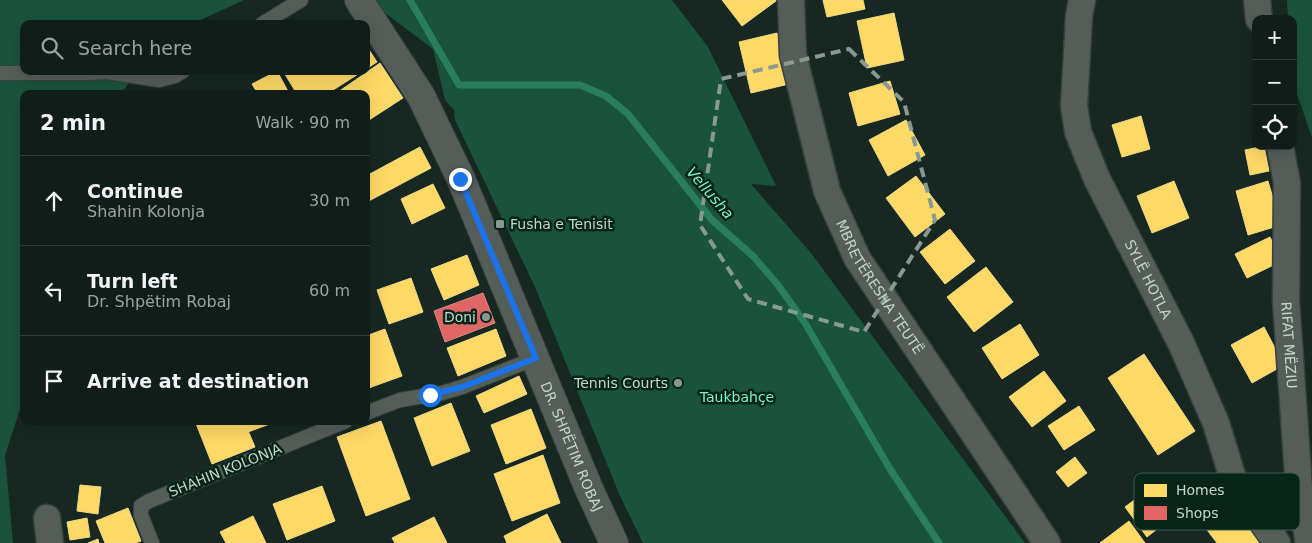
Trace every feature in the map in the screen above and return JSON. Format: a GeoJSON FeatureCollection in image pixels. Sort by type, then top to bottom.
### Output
{"type":"FeatureCollection","features":[{"type":"Feature","properties":{"kind":"street","name":"DR. SHPËTIM ROBAJ"},"geometry":{"type":"LineString","coordinates":[[359,0],[421,96],[460,179],[589,489],[614,543]]}},
{"type":"Feature","properties":{"kind":"street","name":"MBRETËRESHA TEUTË"},"geometry":{"type":"LineString","coordinates":[[791,0],[793,55],[827,190],[857,258],[1047,543]]}},
{"type":"Feature","properties":{"kind":"street","name":"SYLË HOTLA"},"geometry":{"type":"LineString","coordinates":[[1082,0],[1074,106],[1078,132],[1100,186],[1168,317],[1216,423],[1231,473]]}},
{"type":"Feature","properties":{"kind":"street"},"geometry":{"type":"LineString","coordinates":[[1256,0],[1258,15]]}},
{"type":"Feature","properties":{"kind":"street","name":"RIFAT MËZIU"},"geometry":{"type":"LineString","coordinates":[[1281,150],[1287,183],[1286,301],[1298,473]]}},
{"type":"Feature","properties":{"kind":"street","name":"RIFAT MËZIU"},"geometry":{"type":"LineString","coordinates":[[1300,494],[1309,543]]}},
{"type":"Feature","properties":{"kind":"street","name":"SYLË HOTLA"},"geometry":{"type":"LineString","coordinates":[[1268,530],[1277,543]]}},
{"type":"Feature","properties":{"kind":"lane"},"geometry":{"type":"LineString","coordinates":[[268,20],[301,0]]}},
{"type":"Feature","properties":{"kind":"lane"},"geometry":{"type":"LineString","coordinates":[[0,73],[20,73]]}},
{"type":"Feature","properties":{"kind":"lane"},"geometry":{"type":"LineString","coordinates":[[126,75],[159,80],[177,75]]}},
{"type":"Feature","properties":{"kind":"lane"},"geometry":{"type":"LineString","coordinates":[[370,411],[400,400],[442,393],[462,387],[536,358]]}},
{"type":"Feature","properties":{"kind":"lane","name":"SHAHIN KOLONJA"},"geometry":{"type":"LineString","coordinates":[[152,543],[141,515],[141,506],[149,501],[336,425]]}},
{"type":"Feature","properties":{"kind":"highlighted area"},"geometry":{"type":"Polygon","coordinates":[[[849,49],[904,102],[935,220],[864,332],[748,299],[700,225],[721,79],[849,49]]]}},
{"type":"Feature","properties":{"kind":"green space"},"geometry":{"type":"Polygon","coordinates":[[[0,0],[244,0],[201,20],[20,20],[20,75],[134,75],[124,90],[20,90],[20,409],[5,455],[13,543],[0,543],[0,0]]]}},
{"type":"Feature","properties":{"kind":"green space","name":"Taukbahçe"},"geometry":{"type":"Polygon","coordinates":[[[368,0],[672,0],[708,47],[776,186],[751,184],[811,253],[1025,543],[643,543],[620,496],[535,287],[455,120],[454,110],[445,100],[433,49],[368,0]]]}},
{"type":"Feature","properties":{"kind":"green space"},"geometry":{"type":"Polygon","coordinates":[[[1287,0],[1312,0],[1312,138],[1297,94],[1297,15],[1288,15],[1287,0]]]}},
{"type":"Feature","properties":{"kind":"building: Homes"},"geometry":{"type":"Polygon","coordinates":[[[722,0],[776,0],[776,1],[742,26],[722,0]]]}},
{"type":"Feature","properties":{"kind":"building: Homes"},"geometry":{"type":"Polygon","coordinates":[[[823,0],[863,0],[865,9],[827,17],[823,0]]]}},
{"type":"Feature","properties":{"kind":"building: Homes"},"geometry":{"type":"Polygon","coordinates":[[[894,13],[904,60],[867,68],[857,21],[894,13]]]}},
{"type":"Feature","properties":{"kind":"building: Homes"},"geometry":{"type":"Polygon","coordinates":[[[777,33],[789,84],[751,93],[739,42],[777,33]]]}},
{"type":"Feature","properties":{"kind":"building: Homes"},"geometry":{"type":"Polygon","coordinates":[[[370,51],[377,62],[370,66],[370,51]]]}},
{"type":"Feature","properties":{"kind":"building: Homes"},"geometry":{"type":"Polygon","coordinates":[[[380,63],[403,98],[370,119],[370,90],[341,90],[363,75],[370,75],[370,70],[380,63]]]}},
{"type":"Feature","properties":{"kind":"building: Homes"},"geometry":{"type":"Polygon","coordinates":[[[269,75],[279,75],[287,90],[256,90],[252,84],[269,75]]]}},
{"type":"Feature","properties":{"kind":"building: Homes"},"geometry":{"type":"Polygon","coordinates":[[[285,75],[357,75],[333,90],[295,90],[285,75]]]}},
{"type":"Feature","properties":{"kind":"building: Homes"},"geometry":{"type":"Polygon","coordinates":[[[890,81],[900,114],[858,126],[849,93],[890,81]]]}},
{"type":"Feature","properties":{"kind":"building: Homes"},"geometry":{"type":"Polygon","coordinates":[[[1141,116],[1150,149],[1122,157],[1112,125],[1141,116]]]}},
{"type":"Feature","properties":{"kind":"building: Homes"},"geometry":{"type":"Polygon","coordinates":[[[906,120],[925,155],[888,176],[869,140],[906,120]]]}},
{"type":"Feature","properties":{"kind":"building: Homes"},"geometry":{"type":"Polygon","coordinates":[[[420,147],[431,168],[370,200],[370,174],[420,147]]]}},
{"type":"Feature","properties":{"kind":"building: Homes"},"geometry":{"type":"Polygon","coordinates":[[[1245,150],[1265,150],[1269,171],[1250,175],[1245,150]]]}},
{"type":"Feature","properties":{"kind":"building: Homes"},"geometry":{"type":"Polygon","coordinates":[[[916,176],[945,214],[915,237],[886,198],[916,176]]]}},
{"type":"Feature","properties":{"kind":"building: Homes"},"geometry":{"type":"Polygon","coordinates":[[[1174,181],[1189,218],[1152,233],[1137,196],[1174,181]]]}},
{"type":"Feature","properties":{"kind":"building: Homes"},"geometry":{"type":"Polygon","coordinates":[[[1268,181],[1281,225],[1248,235],[1236,191],[1268,181]]]}},
{"type":"Feature","properties":{"kind":"building: Homes"},"geometry":{"type":"Polygon","coordinates":[[[433,184],[445,208],[412,224],[401,199],[433,184]]]}},
{"type":"Feature","properties":{"kind":"building: Homes"},"geometry":{"type":"Polygon","coordinates":[[[950,229],[975,261],[945,284],[920,252],[950,229]]]}},
{"type":"Feature","properties":{"kind":"building: Homes"},"geometry":{"type":"Polygon","coordinates":[[[1270,237],[1282,261],[1247,278],[1235,254],[1270,237]]]}},
{"type":"Feature","properties":{"kind":"building: Homes"},"geometry":{"type":"Polygon","coordinates":[[[467,255],[479,285],[444,300],[431,269],[467,255]]]}},
{"type":"Feature","properties":{"kind":"building: Homes"},"geometry":{"type":"Polygon","coordinates":[[[986,267],[1013,302],[974,332],[947,297],[986,267]]]}},
{"type":"Feature","properties":{"kind":"building: Homes"},"geometry":{"type":"Polygon","coordinates":[[[411,278],[423,312],[389,324],[377,290],[411,278]]]}},
{"type":"Feature","properties":{"kind":"building: Homes"},"geometry":{"type":"Polygon","coordinates":[[[1020,324],[1039,355],[1002,379],[982,348],[1020,324]]]}},
{"type":"Feature","properties":{"kind":"building: Homes"},"geometry":{"type":"Polygon","coordinates":[[[1264,327],[1284,365],[1252,383],[1231,345],[1264,327]]]}},
{"type":"Feature","properties":{"kind":"building: Homes"},"geometry":{"type":"Polygon","coordinates":[[[385,329],[402,376],[370,388],[370,335],[385,329]]]}},
{"type":"Feature","properties":{"kind":"building: Homes"},"geometry":{"type":"Polygon","coordinates":[[[496,329],[506,356],[458,376],[447,348],[496,329]]]}},
{"type":"Feature","properties":{"kind":"building: Homes"},"geometry":{"type":"Polygon","coordinates":[[[1144,354],[1195,431],[1158,455],[1108,378],[1144,354]]]}},
{"type":"Feature","properties":{"kind":"building: Homes"},"geometry":{"type":"Polygon","coordinates":[[[1044,371],[1066,401],[1032,427],[1009,397],[1044,371]]]}},
{"type":"Feature","properties":{"kind":"building: Homes"},"geometry":{"type":"Polygon","coordinates":[[[519,376],[527,394],[484,413],[476,396],[519,376]]]}},
{"type":"Feature","properties":{"kind":"building: Homes"},"geometry":{"type":"Polygon","coordinates":[[[451,403],[470,451],[432,466],[414,418],[451,403]]]}},
{"type":"Feature","properties":{"kind":"building: Homes"},"geometry":{"type":"Polygon","coordinates":[[[1079,406],[1095,430],[1064,450],[1048,426],[1079,406]]]}},
{"type":"Feature","properties":{"kind":"building: Homes"},"geometry":{"type":"Polygon","coordinates":[[[531,409],[546,448],[506,464],[491,425],[531,409]]]}},
{"type":"Feature","properties":{"kind":"building: Homes"},"geometry":{"type":"Polygon","coordinates":[[[381,421],[410,499],[366,516],[337,437],[381,421]]]}},
{"type":"Feature","properties":{"kind":"building: Homes"},"geometry":{"type":"Polygon","coordinates":[[[197,425],[246,425],[255,447],[212,464],[197,425]]]}},
{"type":"Feature","properties":{"kind":"building: Homes"},"geometry":{"type":"Polygon","coordinates":[[[245,425],[267,425],[248,432],[245,425]]]}},
{"type":"Feature","properties":{"kind":"building: Homes"},"geometry":{"type":"Polygon","coordinates":[[[543,455],[560,503],[512,521],[494,474],[543,455]]]}},
{"type":"Feature","properties":{"kind":"building: Homes"},"geometry":{"type":"Polygon","coordinates":[[[1075,457],[1087,473],[1068,487],[1056,472],[1075,457]]]}},
{"type":"Feature","properties":{"kind":"building: Homes"},"geometry":{"type":"Polygon","coordinates":[[[80,485],[101,487],[98,514],[77,511],[80,485]]]}},
{"type":"Feature","properties":{"kind":"building: Homes"},"geometry":{"type":"Polygon","coordinates":[[[322,486],[335,521],[287,540],[273,504],[322,486]]]}},
{"type":"Feature","properties":{"kind":"building: Homes"},"geometry":{"type":"Polygon","coordinates":[[[1134,500],[1134,519],[1125,507],[1134,500]]]}},
{"type":"Feature","properties":{"kind":"building: Homes"},"geometry":{"type":"Polygon","coordinates":[[[128,508],[141,541],[135,543],[105,543],[96,521],[128,508]]]}},
{"type":"Feature","properties":{"kind":"building: Homes"},"geometry":{"type":"Polygon","coordinates":[[[547,514],[561,543],[507,543],[504,536],[547,514]]]}},
{"type":"Feature","properties":{"kind":"building: Homes"},"geometry":{"type":"Polygon","coordinates":[[[253,516],[266,543],[226,543],[220,532],[253,516]]]}},
{"type":"Feature","properties":{"kind":"building: Homes"},"geometry":{"type":"Polygon","coordinates":[[[434,517],[447,543],[395,543],[392,538],[434,517]]]}},
{"type":"Feature","properties":{"kind":"building: Homes"},"geometry":{"type":"Polygon","coordinates":[[[87,518],[90,537],[70,540],[67,522],[87,518]]]}},
{"type":"Feature","properties":{"kind":"building: Homes"},"geometry":{"type":"Polygon","coordinates":[[[1129,521],[1145,543],[1100,543],[1129,521]]]}},
{"type":"Feature","properties":{"kind":"building: Homes"},"geometry":{"type":"Polygon","coordinates":[[[1142,530],[1156,530],[1147,537],[1142,530]]]}},
{"type":"Feature","properties":{"kind":"building: Homes"},"geometry":{"type":"Polygon","coordinates":[[[1207,530],[1255,530],[1265,543],[1217,543],[1207,530]]]}},
{"type":"Feature","properties":{"kind":"building: Homes"},"geometry":{"type":"Polygon","coordinates":[[[98,539],[99,543],[88,543],[98,539]]]}},
{"type":"Feature","properties":{"kind":"building: Shops"},"geometry":{"type":"Polygon","coordinates":[[[483,293],[495,323],[445,342],[434,311],[483,293]]]}},
{"type":"Feature","properties":{"kind":"waterway","name":"Vellusha"},"geometry":{"type":"LineString","coordinates":[[410,0],[459,85],[580,85],[606,96],[628,114],[712,220],[753,256],[778,285],[805,323],[890,469],[939,543]]}},
{"type":"Feature","properties":{"kind":"place","name":"Fusha e Tenisit"},"geometry":{"type":"Point","coordinates":[500,224]}},
{"type":"Feature","properties":{"kind":"place","name":"Doni"},"geometry":{"type":"Point","coordinates":[486,317]}},
{"type":"Feature","properties":{"kind":"place","name":"Tennis Courts"},"geometry":{"type":"Point","coordinates":[678,383]}},
{"type":"Feature","properties":{"kind":"route"},"geometry":{"type":"LineString","coordinates":[[430,395],[462,387],[536,358],[460,179]]}}]}
